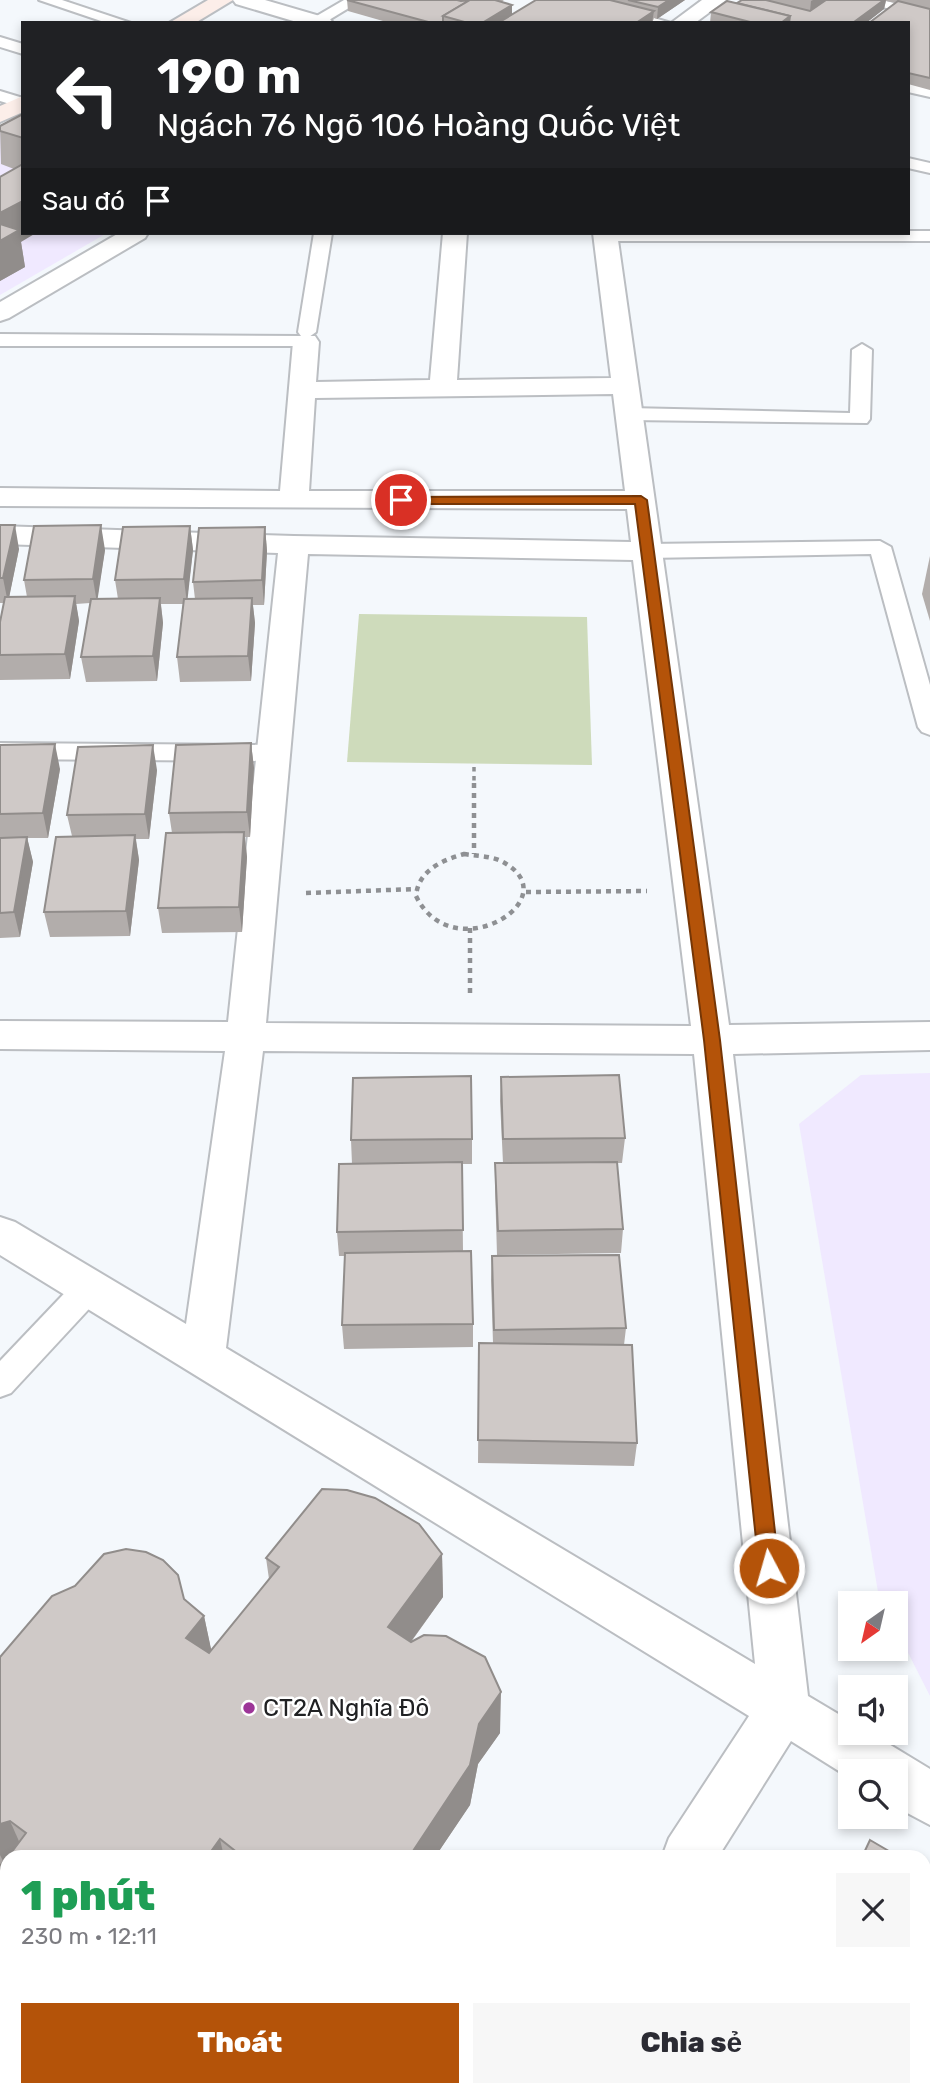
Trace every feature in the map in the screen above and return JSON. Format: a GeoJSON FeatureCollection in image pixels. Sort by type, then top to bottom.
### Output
{"type":"FeatureCollection","features":[{"type":"Feature","properties":{"kind":"street"},"geometry":{"type":"LineString","coordinates":[[183,21],[223,0]]}},
{"type":"Feature","properties":{"kind":"street"},"geometry":{"type":"LineString","coordinates":[[243,0],[316,21]]}},
{"type":"Feature","properties":{"kind":"street"},"geometry":{"type":"LineString","coordinates":[[684,21],[716,0]]}},
{"type":"Feature","properties":{"kind":"street"},"geometry":{"type":"LineString","coordinates":[[0,115],[21,104]]}},
{"type":"Feature","properties":{"kind":"street"},"geometry":{"type":"LineString","coordinates":[[0,313],[133,235]]}},
{"type":"Feature","properties":{"kind":"street"},"geometry":{"type":"LineString","coordinates":[[443,386],[455,235]]}},
{"type":"Feature","properties":{"kind":"street"},"geometry":{"type":"LineString","coordinates":[[605,235],[712,1040],[784,1707],[692,1850]]}},
{"type":"Feature","properties":{"kind":"street"},"geometry":{"type":"LineString","coordinates":[[294,500],[306,337]]}},
{"type":"Feature","properties":{"kind":"street"},"geometry":{"type":"LineString","coordinates":[[301,390],[443,386],[627,400]]}},
{"type":"Feature","properties":{"kind":"street"},"geometry":{"type":"LineString","coordinates":[[0,497],[641,500]]}},
{"type":"Feature","properties":{"kind":"street"},"geometry":{"type":"LineString","coordinates":[[0,535],[294,545],[648,551]]}},
{"type":"Feature","properties":{"kind":"street"},"geometry":{"type":"LineString","coordinates":[[203,1357],[246,1035],[294,545]]}},
{"type":"Feature","properties":{"kind":"street"},"geometry":{"type":"LineString","coordinates":[[0,1035],[712,1040],[930,1036]]}},
{"type":"Feature","properties":{"kind":"street"},"geometry":{"type":"LineString","coordinates":[[0,1234],[867,1759]]}},
{"type":"Feature","properties":{"kind":"street"},"geometry":{"type":"LineString","coordinates":[[908,1785],[930,1799]]}},
{"type":"Feature","properties":{"kind":"lane"},"geometry":{"type":"LineString","coordinates":[[46,0],[117,21]]}},
{"type":"Feature","properties":{"kind":"lane"},"geometry":{"type":"LineString","coordinates":[[321,21],[355,0]]}},
{"type":"Feature","properties":{"kind":"lane"},"geometry":{"type":"LineString","coordinates":[[576,0],[656,21]]}},
{"type":"Feature","properties":{"kind":"lane"},"geometry":{"type":"LineString","coordinates":[[864,0],[930,16]]}},
{"type":"Feature","properties":{"kind":"lane"},"geometry":{"type":"LineString","coordinates":[[0,42],[21,48]]}},
{"type":"Feature","properties":{"kind":"lane"},"geometry":{"type":"LineString","coordinates":[[910,87],[930,92]]}},
{"type":"Feature","properties":{"kind":"lane"},"geometry":{"type":"LineString","coordinates":[[0,96],[21,102]]}},
{"type":"Feature","properties":{"kind":"lane"},"geometry":{"type":"LineString","coordinates":[[910,163],[930,168]]}},
{"type":"Feature","properties":{"kind":"lane"},"geometry":{"type":"LineString","coordinates":[[0,340],[306,337],[323,235]]}},
{"type":"Feature","properties":{"kind":"lane"},"geometry":{"type":"LineString","coordinates":[[605,235],[930,236]]}},
{"type":"Feature","properties":{"kind":"lane"},"geometry":{"type":"LineString","coordinates":[[627,400],[860,419],[862,350]]}},
{"type":"Feature","properties":{"kind":"lane"},"geometry":{"type":"LineString","coordinates":[[648,551],[880,547],[930,727]]}},
{"type":"Feature","properties":{"kind":"lane"},"geometry":{"type":"LineString","coordinates":[[0,751],[273,753]]}},
{"type":"Feature","properties":{"kind":"lane"},"geometry":{"type":"LineString","coordinates":[[0,1383],[89,1288]]}},
{"type":"Feature","properties":{"kind":"path"},"geometry":{"type":"LineString","coordinates":[[474,767],[474,854]]}},
{"type":"Feature","properties":{"kind":"path"},"geometry":{"type":"LineString","coordinates":[[474,854],[500,859],[514,868],[523,880],[526,892],[522,905],[512,916],[497,925],[470,928],[442,923],[419,902],[417,889],[422,876],[432,865],[446,858],[474,854]]}},
{"type":"Feature","properties":{"kind":"path"},"geometry":{"type":"LineString","coordinates":[[259,895],[417,889]]}},
{"type":"Feature","properties":{"kind":"path"},"geometry":{"type":"LineString","coordinates":[[526,892],[692,890]]}},
{"type":"Feature","properties":{"kind":"path"},"geometry":{"type":"LineString","coordinates":[[470,928],[470,1038]]}},
{"type":"Feature","properties":{"kind":"shaded area"},"geometry":{"type":"Polygon","coordinates":[[[21,122],[21,235],[104,235],[0,295],[0,131],[21,122]]]}},
{"type":"Feature","properties":{"kind":"shaded area"},"geometry":{"type":"Polygon","coordinates":[[[930,1073],[930,1696],[908,1653],[908,1591],[878,1591],[799,1124],[861,1075],[930,1073]]]}},
{"type":"Feature","properties":{"kind":"green space"},"geometry":{"type":"Polygon","coordinates":[[[359,614],[587,617],[592,765],[347,762],[359,614]]]}},
{"type":"Feature","properties":{"kind":"building"},"geometry":{"type":"Polygon","coordinates":[[[347,0],[470,0],[443,16],[443,21],[425,21],[347,0]]]}},
{"type":"Feature","properties":{"kind":"building"},"geometry":{"type":"Polygon","coordinates":[[[470,0],[495,0],[512,5],[485,21],[461,21],[443,16],[470,0]]]}},
{"type":"Feature","properties":{"kind":"building"},"geometry":{"type":"Polygon","coordinates":[[[536,0],[610,0],[654,11],[639,21],[501,21],[536,0]]]}},
{"type":"Feature","properties":{"kind":"building"},"geometry":{"type":"Polygon","coordinates":[[[628,0],[669,0],[658,7],[628,0]]]}},
{"type":"Feature","properties":{"kind":"building"},"geometry":{"type":"Polygon","coordinates":[[[742,0],[766,0],[810,11],[826,0],[884,0],[855,21],[789,21],[790,16],[737,3],[742,0]]]}},
{"type":"Feature","properties":{"kind":"building"},"geometry":{"type":"Polygon","coordinates":[[[727,1],[790,16],[784,21],[746,21],[711,12],[727,1]]]}},
{"type":"Feature","properties":{"kind":"building"},"geometry":{"type":"Polygon","coordinates":[[[898,1],[930,9],[930,78],[910,73],[910,21],[872,21],[898,1]]]}},
{"type":"Feature","properties":{"kind":"building"},"geometry":{"type":"Polygon","coordinates":[[[21,115],[21,137],[0,131],[0,126],[21,115]]]}},
{"type":"Feature","properties":{"kind":"building"},"geometry":{"type":"Polygon","coordinates":[[[21,165],[21,202],[0,213],[0,177],[21,165]]]}},
{"type":"Feature","properties":{"kind":"building"},"geometry":{"type":"Polygon","coordinates":[[[0,224],[19,230],[0,241],[0,224]]]}},
{"type":"Feature","properties":{"kind":"building"},"geometry":{"type":"Polygon","coordinates":[[[0,525],[15,525],[3,578],[0,578],[0,525]]]}},
{"type":"Feature","properties":{"kind":"building"},"geometry":{"type":"Polygon","coordinates":[[[101,525],[93,579],[24,580],[34,526],[101,525]]]}},
{"type":"Feature","properties":{"kind":"building"},"geometry":{"type":"Polygon","coordinates":[[[190,526],[184,579],[115,580],[123,527],[190,526]]]}},
{"type":"Feature","properties":{"kind":"building"},"geometry":{"type":"Polygon","coordinates":[[[265,527],[262,580],[193,582],[199,528],[265,527]]]}},
{"type":"Feature","properties":{"kind":"building"},"geometry":{"type":"Polygon","coordinates":[[[75,596],[65,654],[0,655],[0,622],[5,597],[75,596]]]}},
{"type":"Feature","properties":{"kind":"building"},"geometry":{"type":"Polygon","coordinates":[[[160,598],[153,656],[81,657],[91,599],[160,598]]]}},
{"type":"Feature","properties":{"kind":"building"},"geometry":{"type":"Polygon","coordinates":[[[252,598],[248,656],[177,657],[184,599],[252,598]]]}},
{"type":"Feature","properties":{"kind":"building"},"geometry":{"type":"Polygon","coordinates":[[[251,743],[247,812],[169,813],[176,745],[251,743]]]}},
{"type":"Feature","properties":{"kind":"building"},"geometry":{"type":"Polygon","coordinates":[[[55,744],[43,813],[0,814],[0,745],[55,744]]]}},
{"type":"Feature","properties":{"kind":"building"},"geometry":{"type":"Polygon","coordinates":[[[153,745],[145,814],[67,815],[78,747],[153,745]]]}},
{"type":"Feature","properties":{"kind":"building"},"geometry":{"type":"Polygon","coordinates":[[[244,832],[239,907],[158,908],[166,833],[244,832]]]}},
{"type":"Feature","properties":{"kind":"building"},"geometry":{"type":"Polygon","coordinates":[[[135,835],[126,911],[44,912],[56,837],[135,835]]]}},
{"type":"Feature","properties":{"kind":"building"},"geometry":{"type":"Polygon","coordinates":[[[27,837],[14,912],[0,913],[0,838],[27,837]]]}},
{"type":"Feature","properties":{"kind":"building"},"geometry":{"type":"Polygon","coordinates":[[[619,1075],[625,1138],[503,1139],[501,1077],[619,1075]]]}},
{"type":"Feature","properties":{"kind":"building"},"geometry":{"type":"Polygon","coordinates":[[[471,1076],[472,1139],[351,1140],[353,1078],[471,1076]]]}},
{"type":"Feature","properties":{"kind":"building"},"geometry":{"type":"Polygon","coordinates":[[[462,1162],[463,1230],[337,1232],[339,1164],[462,1162]]]}},
{"type":"Feature","properties":{"kind":"building"},"geometry":{"type":"Polygon","coordinates":[[[617,1162],[623,1229],[498,1231],[495,1163],[617,1162]]]}},
{"type":"Feature","properties":{"kind":"building"},"geometry":{"type":"Polygon","coordinates":[[[471,1251],[473,1324],[342,1325],[345,1253],[471,1251]]]}},
{"type":"Feature","properties":{"kind":"building"},"geometry":{"type":"Polygon","coordinates":[[[619,1255],[626,1328],[494,1330],[492,1256],[619,1255]]]}},
{"type":"Feature","properties":{"kind":"building"},"geometry":{"type":"Polygon","coordinates":[[[479,1343],[632,1345],[637,1443],[478,1440],[479,1343]]]}},
{"type":"Feature","properties":{"kind":"building","name":"CT2A Nghĩa Đô"},"geometry":{"type":"Polygon","coordinates":[[[322,1489],[347,1490],[375,1498],[419,1524],[442,1554],[388,1627],[411,1642],[424,1635],[446,1636],[485,1657],[501,1692],[479,1724],[470,1765],[414,1850],[234,1850],[220,1839],[212,1850],[13,1850],[26,1833],[10,1821],[0,1824],[0,1657],[52,1596],[75,1586],[104,1554],[126,1549],[146,1552],[163,1560],[178,1575],[184,1599],[204,1616],[186,1638],[209,1653],[279,1567],[266,1558],[322,1489]]]}},
{"type":"Feature","properties":{"kind":"building"},"geometry":{"type":"Polygon","coordinates":[[[870,1840],[887,1850],[865,1850],[870,1840]]]}},
{"type":"Feature","properties":{"kind":"place","name":"CT2A Nghĩa Đô"},"geometry":{"type":"Point","coordinates":[249,1708]}},
{"type":"Feature","properties":{"kind":"route"},"geometry":{"type":"LineString","coordinates":[[401,500],[641,500],[712,1040],[769,1568]]}}]}
